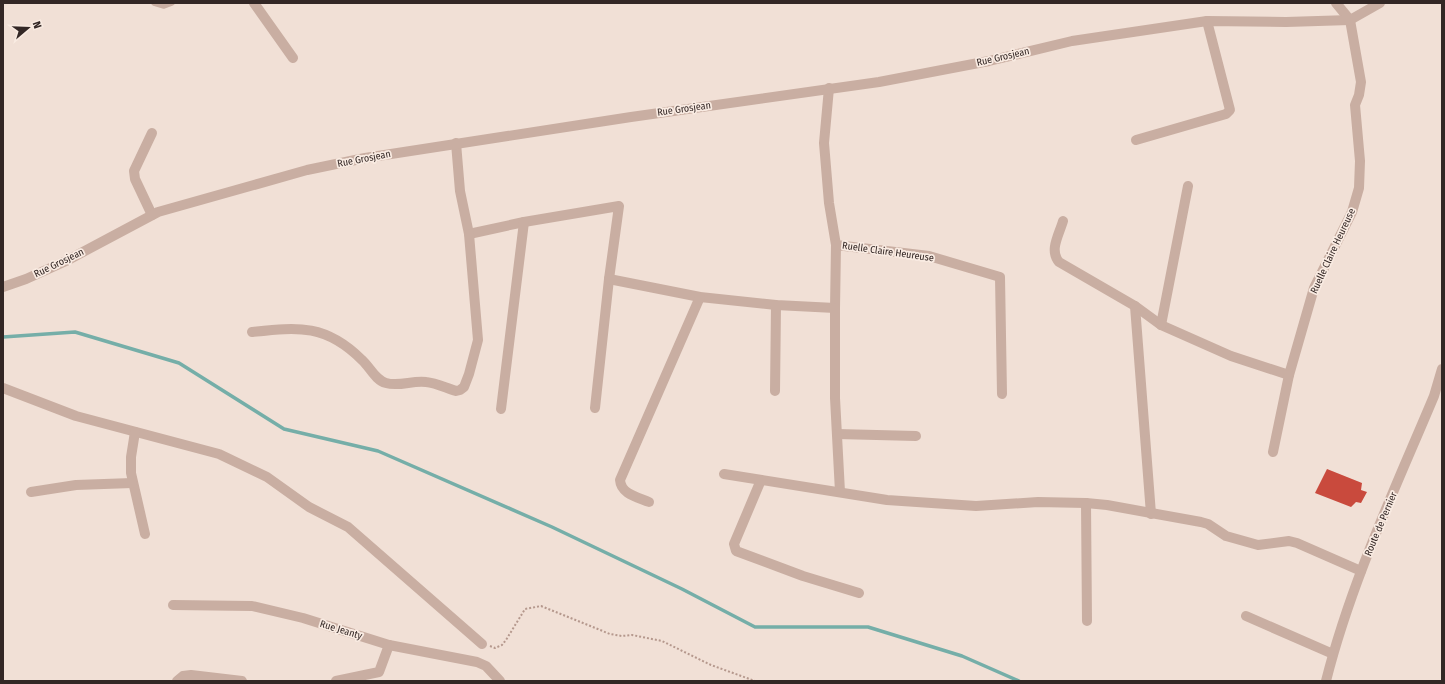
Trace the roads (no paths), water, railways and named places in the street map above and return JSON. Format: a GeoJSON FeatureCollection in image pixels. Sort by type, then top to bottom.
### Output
{"type":"FeatureCollection","features":[{"type":"Feature","properties":{"kind":"street"},"geometry":{"type":"LineString","coordinates":[[254,3],[293,58]]}},
{"type":"Feature","properties":{"kind":"street","name":"Ruelle Claire Heureuse"},"geometry":{"type":"LineString","coordinates":[[1273,452],[1289,375],[1314,288],[1352,212],[1359,188],[1360,161],[1355,104],[1359,94],[1361,82],[1350,20],[1336,3]]}},
{"type":"Feature","properties":{"kind":"street","name":"Rue Grosjean"},"geometry":{"type":"LineString","coordinates":[[3,287],[26,279],[66,261],[158,212],[307,170],[365,158],[456,143],[545,132],[916,75],[989,61],[1072,42],[1207,21],[1286,22],[1350,20],[1380,3]]}},
{"type":"Feature","properties":{"kind":"street"},"geometry":{"type":"LineString","coordinates":[[1136,140],[1226,114],[1230,110],[1207,21]]}},
{"type":"Feature","properties":{"kind":"street","name":"Ruelle Claire Heureuse"},"geometry":{"type":"LineString","coordinates":[[829,88],[824,143],[829,203],[836,245],[929,256],[1000,278],[1002,394]]}},
{"type":"Feature","properties":{"kind":"street"},"geometry":{"type":"LineString","coordinates":[[152,133],[134,171],[135,179],[152,215]]}},
{"type":"Feature","properties":{"kind":"street"},"geometry":{"type":"LineString","coordinates":[[252,332],[294,328],[317,330],[331,337],[357,355],[379,380],[386,383],[427,382],[456,391],[464,387],[470,374],[478,340],[469,234],[460,191],[456,143]]}},
{"type":"Feature","properties":{"kind":"street"},"geometry":{"type":"LineString","coordinates":[[1161,325],[1188,186]]}},
{"type":"Feature","properties":{"kind":"street"},"geometry":{"type":"LineString","coordinates":[[469,234],[524,222],[619,206],[609,279],[595,408]]}},
{"type":"Feature","properties":{"kind":"street"},"geometry":{"type":"LineString","coordinates":[[1064,221],[1054,246],[1054,252],[1059,262],[1136,306],[1161,325],[1231,356],[1289,375]]}},
{"type":"Feature","properties":{"kind":"street"},"geometry":{"type":"LineString","coordinates":[[501,409],[524,222]]}},
{"type":"Feature","properties":{"kind":"street"},"geometry":{"type":"LineString","coordinates":[[836,245],[835,398],[840,492]]}},
{"type":"Feature","properties":{"kind":"street"},"geometry":{"type":"LineString","coordinates":[[609,279],[700,297],[776,305],[835,308]]}},
{"type":"Feature","properties":{"kind":"street"},"geometry":{"type":"LineString","coordinates":[[649,502],[628,493],[621,485],[620,480],[700,297]]}},
{"type":"Feature","properties":{"kind":"street"},"geometry":{"type":"LineString","coordinates":[[775,391],[776,305]]}},
{"type":"Feature","properties":{"kind":"street"},"geometry":{"type":"LineString","coordinates":[[1136,306],[1152,514]]}},
{"type":"Feature","properties":{"kind":"street","name":"Route de Pernier"},"geometry":{"type":"LineString","coordinates":[[1326,681],[1332,654],[1361,571],[1438,397],[1442,369]]}},
{"type":"Feature","properties":{"kind":"street"},"geometry":{"type":"LineString","coordinates":[[3,388],[76,416],[219,454],[266,477],[309,507],[348,527],[482,644]]}},
{"type":"Feature","properties":{"kind":"street"},"geometry":{"type":"LineString","coordinates":[[135,432],[131,456],[132,483],[145,534]]}},
{"type":"Feature","properties":{"kind":"street"},"geometry":{"type":"LineString","coordinates":[[837,434],[916,436]]}},
{"type":"Feature","properties":{"kind":"street"},"geometry":{"type":"LineString","coordinates":[[724,474],[887,500],[976,506],[1038,502],[1107,505],[1208,524],[1226,536],[1258,545],[1289,542],[1297,543],[1361,571]]}},
{"type":"Feature","properties":{"kind":"street"},"geometry":{"type":"LineString","coordinates":[[760,480],[734,544],[736,551],[803,576],[859,593]]}},
{"type":"Feature","properties":{"kind":"street"},"geometry":{"type":"LineString","coordinates":[[31,492],[76,485],[132,483]]}},
{"type":"Feature","properties":{"kind":"street"},"geometry":{"type":"LineString","coordinates":[[1086,503],[1087,621]]}},
{"type":"Feature","properties":{"kind":"street","name":"Rue Jeanty"},"geometry":{"type":"LineString","coordinates":[[173,605],[252,606],[303,618],[389,646],[477,662],[486,666],[500,681]]}},
{"type":"Feature","properties":{"kind":"street"},"geometry":{"type":"LineString","coordinates":[[1246,616],[1332,654]]}},
{"type":"Feature","properties":{"kind":"street"},"geometry":{"type":"LineString","coordinates":[[336,681],[378,677],[389,646]]}},
{"type":"Feature","properties":{"kind":"street"},"geometry":{"type":"LineString","coordinates":[[177,681],[183,676],[190,675],[242,681]]}},
{"type":"Feature","properties":{"kind":"lane"},"geometry":{"type":"LineString","coordinates":[[154,3],[164,6],[172,3]]}},
{"type":"Feature","properties":{"kind":"waterway"},"geometry":{"type":"LineString","coordinates":[[3,337],[75,332],[179,363],[284,429],[378,451],[552,527],[682,589],[755,627],[868,627],[962,656],[1019,681]]}}]}
